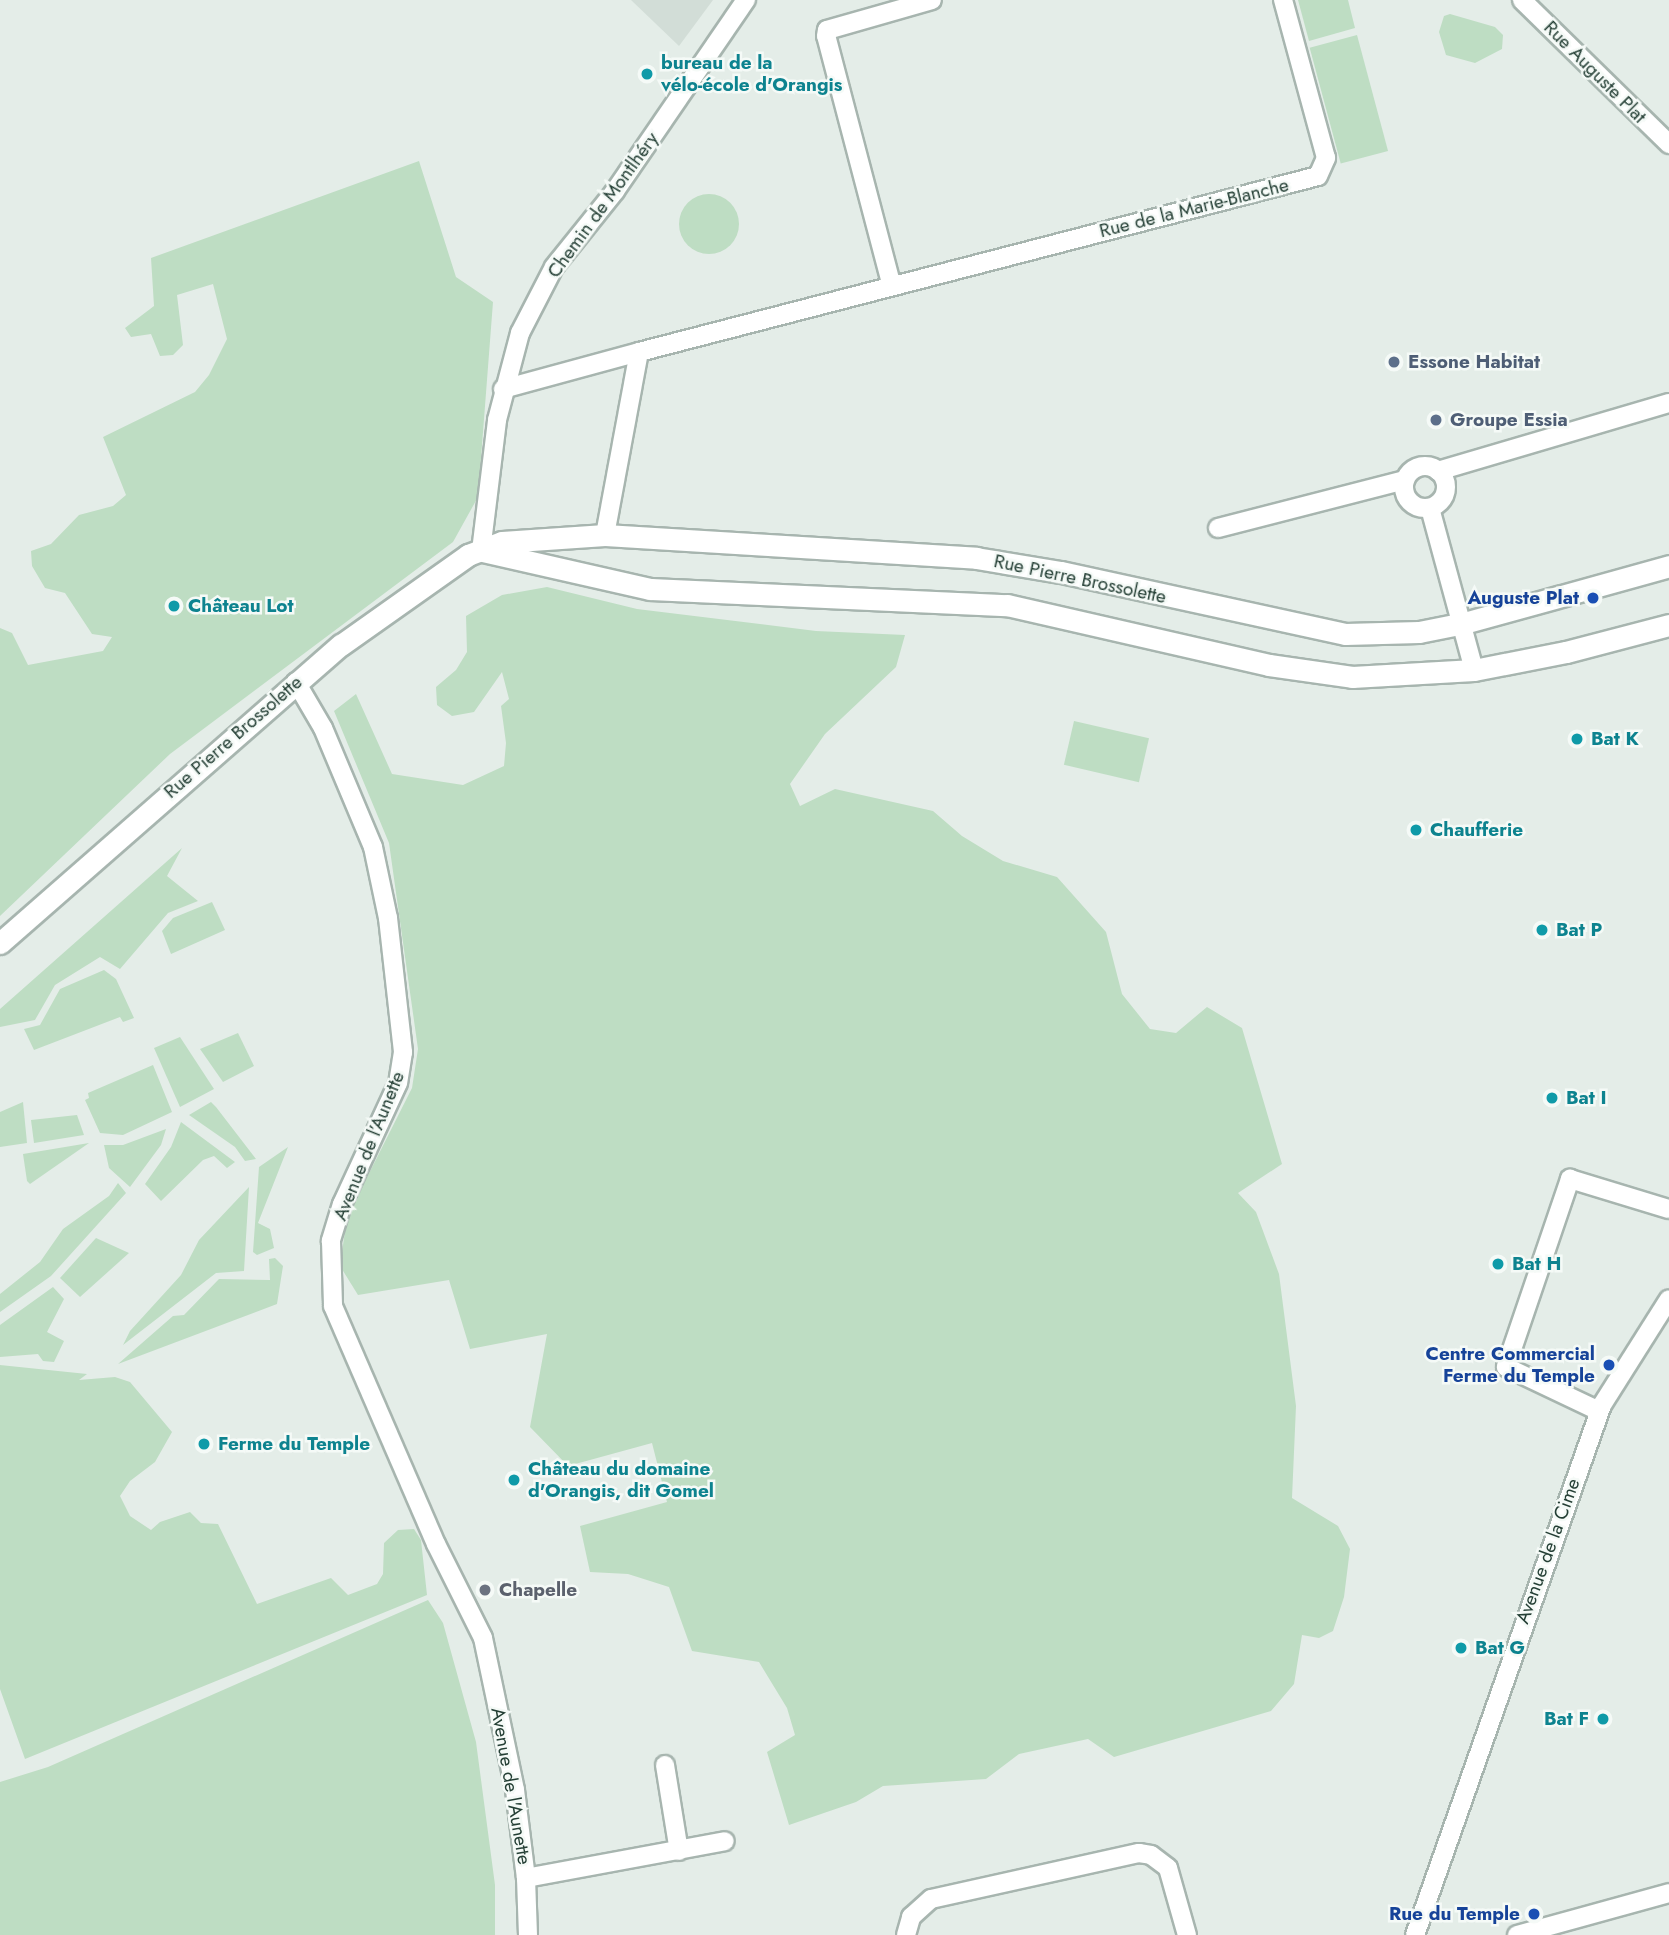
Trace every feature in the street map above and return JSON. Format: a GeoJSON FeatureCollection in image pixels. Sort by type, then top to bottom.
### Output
{"type":"FeatureCollection","features":[{"type":"Feature","properties":{"kind":"main road","name":"Rue Pierre Brossolette"},"geometry":{"type":"LineString","coordinates":[[0,943],[296,682],[401,600],[481,551],[502,542],[605,535],[976,558],[1061,572],[1345,634],[1419,632],[1464,623],[1669,566]]}},
{"type":"Feature","properties":{"kind":"main road","name":"Rue Pierre Brossolette"},"geometry":{"type":"LineString","coordinates":[[481,551],[650,589],[1007,605],[1269,665],[1352,677],[1474,670],[1566,652],[1669,625]]}},
{"type":"Feature","properties":{"kind":"street","name":"Chemin de Montlhéry"},"geometry":{"type":"LineString","coordinates":[[481,551],[479,537],[503,389],[520,333],[554,267],[615,191],[746,0]]}},
{"type":"Feature","properties":{"kind":"street"},"geometry":{"type":"LineString","coordinates":[[891,284],[826,36],[827,30],[933,0]]}},
{"type":"Feature","properties":{"kind":"street","name":"Rue de la Marie-Blanche"},"geometry":{"type":"LineString","coordinates":[[503,389],[891,284],[1318,176],[1326,158],[1283,0]]}},
{"type":"Feature","properties":{"kind":"street","name":"Rue Auguste Plat"},"geometry":{"type":"LineString","coordinates":[[1522,0],[1669,144]]}},
{"type":"Feature","properties":{"kind":"street"},"geometry":{"type":"LineString","coordinates":[[605,535],[639,352]]}},
{"type":"Feature","properties":{"kind":"street"},"geometry":{"type":"LineString","coordinates":[[1218,528],[1405,480],[1419,467],[1438,471],[1669,403]]}},
{"type":"Feature","properties":{"kind":"street"},"geometry":{"type":"LineString","coordinates":[[1405,480],[1407,499],[1417,508],[1430,508],[1442,501],[1447,489],[1438,471]]}},
{"type":"Feature","properties":{"kind":"street"},"geometry":{"type":"LineString","coordinates":[[1430,508],[1464,623],[1474,670]]}},
{"type":"Feature","properties":{"kind":"street","name":"Avenue de l’Aunette"},"geometry":{"type":"LineString","coordinates":[[296,682],[323,728],[373,847],[387,918],[403,1052],[398,1083],[342,1205],[331,1241],[333,1306],[414,1494],[483,1638]]}},
{"type":"Feature","properties":{"kind":"street"},"geometry":{"type":"LineString","coordinates":[[1599,1411],[1506,1367],[1570,1179],[1669,1209]]}},
{"type":"Feature","properties":{"kind":"street","name":"Avenue de la Cime"},"geometry":{"type":"LineString","coordinates":[[1415,1935],[1599,1411],[1669,1299]]}},
{"type":"Feature","properties":{"kind":"street","name":"Avenue de l'Aunette"},"geometry":{"type":"LineString","coordinates":[[483,1638],[515,1790],[526,1878],[528,1935]]}},
{"type":"Feature","properties":{"kind":"street"},"geometry":{"type":"LineString","coordinates":[[665,1765],[679,1851]]}},
{"type":"Feature","properties":{"kind":"street"},"geometry":{"type":"LineString","coordinates":[[526,1878],[725,1841]]}},
{"type":"Feature","properties":{"kind":"street"},"geometry":{"type":"LineString","coordinates":[[906,1935],[911,1917],[931,1899],[1139,1853],[1151,1855],[1168,1868],[1187,1935]]}},
{"type":"Feature","properties":{"kind":"street"},"geometry":{"type":"LineString","coordinates":[[1517,1935],[1541,1932],[1669,1893]]}},
{"type":"Feature","properties":{"kind":"shaded area"},"geometry":{"type":"Polygon","coordinates":[[[631,0],[713,0],[679,46],[631,0]]]}},
{"type":"Feature","properties":{"kind":"green space"},"geometry":{"type":"Polygon","coordinates":[[[1298,0],[1348,0],[1355,28],[1309,41],[1298,0]]]}},
{"type":"Feature","properties":{"kind":"green space"},"geometry":{"type":"Polygon","coordinates":[[[1450,14],[1495,27],[1503,35],[1502,49],[1475,63],[1446,55],[1439,32],[1444,16],[1450,14]]]}},
{"type":"Feature","properties":{"kind":"green space"},"geometry":{"type":"Polygon","coordinates":[[[1357,35],[1388,151],[1341,164],[1310,48],[1357,35]]]}},
{"type":"Feature","properties":{"kind":"green space"},"geometry":{"type":"Polygon","coordinates":[[[419,161],[456,277],[493,302],[478,497],[453,542],[170,754],[0,916],[0,628],[12,633],[28,665],[103,651],[112,637],[92,634],[65,593],[45,588],[32,566],[31,551],[51,544],[79,515],[113,506],[126,495],[103,437],[195,392],[209,375],[227,339],[213,284],[177,295],[183,345],[173,355],[160,356],[151,334],[131,337],[125,328],[154,306],[151,258],[419,161]]]}},
{"type":"Feature","properties":{"kind":"green space"},"geometry":{"type":"Polygon","coordinates":[[[703,194],[715,194],[734,207],[739,224],[737,236],[726,249],[715,254],[703,254],[684,241],[679,230],[679,218],[692,199],[703,194]]]}},
{"type":"Feature","properties":{"kind":"green space"},"geometry":{"type":"Polygon","coordinates":[[[547,587],[637,609],[816,631],[905,635],[896,667],[825,734],[790,784],[800,806],[835,789],[933,811],[962,836],[1003,861],[1057,877],[1106,932],[1122,994],[1150,1029],[1176,1033],[1207,1007],[1242,1028],[1282,1164],[1238,1193],[1256,1212],[1279,1274],[1296,1406],[1292,1498],[1338,1526],[1350,1549],[1344,1597],[1333,1631],[1319,1638],[1302,1635],[1294,1684],[1271,1711],[1114,1757],[1088,1739],[1019,1754],[986,1779],[883,1786],[856,1802],[789,1825],[767,1752],[795,1735],[787,1708],[759,1662],[692,1651],[669,1587],[628,1574],[590,1572],[580,1526],[667,1502],[652,1443],[568,1466],[530,1427],[547,1334],[470,1349],[449,1280],[358,1295],[340,1266],[347,1217],[412,1088],[418,1049],[389,843],[334,711],[356,694],[392,774],[463,785],[504,766],[506,743],[501,706],[509,699],[502,672],[474,712],[452,716],[437,705],[436,687],[456,670],[467,652],[466,616],[502,595],[547,587]]]}},
{"type":"Feature","properties":{"kind":"green space"},"geometry":{"type":"Polygon","coordinates":[[[1074,721],[1149,738],[1139,782],[1064,765],[1074,721]]]}},
{"type":"Feature","properties":{"kind":"green space"},"geometry":{"type":"Polygon","coordinates":[[[182,848],[167,876],[198,901],[168,913],[120,969],[100,957],[55,985],[35,1020],[0,1027],[0,1009],[182,848]]]}},
{"type":"Feature","properties":{"kind":"green space"},"geometry":{"type":"Polygon","coordinates":[[[212,902],[225,930],[171,954],[162,931],[173,918],[212,902]]]}},
{"type":"Feature","properties":{"kind":"green space"},"geometry":{"type":"Polygon","coordinates":[[[104,970],[116,979],[134,1018],[123,1022],[120,1017],[34,1050],[24,1029],[40,1025],[60,989],[104,970]]]}},
{"type":"Feature","properties":{"kind":"green space"},"geometry":{"type":"Polygon","coordinates":[[[238,1033],[254,1066],[223,1082],[200,1049],[238,1033]]]}},
{"type":"Feature","properties":{"kind":"green space"},"geometry":{"type":"Polygon","coordinates":[[[180,1037],[214,1089],[180,1107],[154,1048],[180,1037]]]}},
{"type":"Feature","properties":{"kind":"green space"},"geometry":{"type":"Polygon","coordinates":[[[153,1065],[172,1112],[123,1135],[100,1133],[85,1100],[89,1098],[88,1093],[153,1065]]]}},
{"type":"Feature","properties":{"kind":"green space"},"geometry":{"type":"Polygon","coordinates":[[[23,1102],[27,1143],[0,1147],[0,1112],[23,1102]]]}},
{"type":"Feature","properties":{"kind":"green space"},"geometry":{"type":"Polygon","coordinates":[[[211,1102],[256,1159],[245,1161],[235,1147],[189,1115],[211,1102]]]}},
{"type":"Feature","properties":{"kind":"green space"},"geometry":{"type":"Polygon","coordinates":[[[77,1115],[84,1135],[34,1143],[31,1120],[77,1115]]]}},
{"type":"Feature","properties":{"kind":"green space"},"geometry":{"type":"Polygon","coordinates":[[[181,1122],[235,1162],[227,1168],[214,1156],[203,1160],[161,1201],[145,1184],[171,1147],[181,1122]]]}},
{"type":"Feature","properties":{"kind":"green space"},"geometry":{"type":"Polygon","coordinates":[[[166,1129],[161,1145],[130,1187],[109,1168],[104,1145],[123,1145],[166,1129]]]}},
{"type":"Feature","properties":{"kind":"green space"},"geometry":{"type":"Polygon","coordinates":[[[89,1143],[30,1184],[27,1181],[23,1154],[89,1143]]]}},
{"type":"Feature","properties":{"kind":"green space"},"geometry":{"type":"Polygon","coordinates":[[[288,1147],[258,1223],[270,1229],[274,1248],[257,1255],[253,1252],[259,1167],[288,1147]]]}},
{"type":"Feature","properties":{"kind":"green space"},"geometry":{"type":"Polygon","coordinates":[[[118,1183],[126,1193],[51,1276],[0,1312],[0,1294],[40,1262],[63,1229],[109,1196],[118,1183]]]}},
{"type":"Feature","properties":{"kind":"green space"},"geometry":{"type":"Polygon","coordinates":[[[249,1187],[244,1271],[216,1273],[123,1345],[130,1331],[181,1275],[199,1240],[249,1187]]]}},
{"type":"Feature","properties":{"kind":"green space"},"geometry":{"type":"Polygon","coordinates":[[[96,1238],[129,1253],[80,1297],[60,1278],[96,1238]]]}},
{"type":"Feature","properties":{"kind":"green space"},"geometry":{"type":"Polygon","coordinates":[[[275,1258],[283,1266],[277,1304],[118,1364],[173,1316],[184,1315],[219,1279],[270,1280],[269,1259],[275,1258]]]}},
{"type":"Feature","properties":{"kind":"green space"},"geometry":{"type":"Polygon","coordinates":[[[53,1287],[64,1299],[47,1332],[64,1341],[54,1362],[43,1361],[38,1354],[0,1357],[0,1325],[53,1287]]]}},
{"type":"Feature","properties":{"kind":"green space"},"geometry":{"type":"Polygon","coordinates":[[[0,1365],[87,1374],[79,1380],[115,1377],[130,1382],[172,1432],[155,1462],[130,1481],[120,1496],[130,1516],[151,1530],[160,1522],[190,1512],[201,1523],[218,1524],[257,1604],[331,1578],[348,1595],[377,1584],[383,1574],[384,1543],[398,1530],[414,1529],[421,1540],[427,1595],[25,1759],[0,1689],[0,1365]]]}},
{"type":"Feature","properties":{"kind":"green space"},"geometry":{"type":"Polygon","coordinates":[[[428,1600],[443,1623],[476,1742],[495,1885],[495,1935],[0,1935],[0,1782],[48,1767],[428,1600]]]}},
{"type":"Feature","properties":{"kind":"place","name":"bureau de la vélo-école d'Orangis"},"geometry":{"type":"Point","coordinates":[647,74]}},
{"type":"Feature","properties":{"kind":"place","name":"Essone Habitat"},"geometry":{"type":"Point","coordinates":[1394,362]}},
{"type":"Feature","properties":{"kind":"place","name":"Groupe Essia"},"geometry":{"type":"Point","coordinates":[1436,420]}},
{"type":"Feature","properties":{"kind":"place","name":"Auguste Plat"},"geometry":{"type":"Point","coordinates":[1593,598]}},
{"type":"Feature","properties":{"kind":"place","name":"Château Lot"},"geometry":{"type":"Point","coordinates":[174,606]}},
{"type":"Feature","properties":{"kind":"place","name":"Bat K"},"geometry":{"type":"Point","coordinates":[1577,739]}},
{"type":"Feature","properties":{"kind":"place","name":"Chaufferie"},"geometry":{"type":"Point","coordinates":[1416,830]}},
{"type":"Feature","properties":{"kind":"place","name":"Bat P"},"geometry":{"type":"Point","coordinates":[1542,930]}},
{"type":"Feature","properties":{"kind":"place","name":"Bat I"},"geometry":{"type":"Point","coordinates":[1552,1098]}},
{"type":"Feature","properties":{"kind":"place","name":"Bat H"},"geometry":{"type":"Point","coordinates":[1498,1264]}},
{"type":"Feature","properties":{"kind":"place","name":"Centre Commercial Ferme du Temple"},"geometry":{"type":"Point","coordinates":[1609,1365]}},
{"type":"Feature","properties":{"kind":"place","name":"Ferme du Temple"},"geometry":{"type":"Point","coordinates":[204,1444]}},
{"type":"Feature","properties":{"kind":"place","name":"Château du domaine d'Orangis, dit Gomel"},"geometry":{"type":"Point","coordinates":[514,1480]}},
{"type":"Feature","properties":{"kind":"place","name":"Chapelle"},"geometry":{"type":"Point","coordinates":[485,1590]}},
{"type":"Feature","properties":{"kind":"place","name":"Bat G"},"geometry":{"type":"Point","coordinates":[1461,1648]}},
{"type":"Feature","properties":{"kind":"place","name":"Bat F"},"geometry":{"type":"Point","coordinates":[1603,1719]}},
{"type":"Feature","properties":{"kind":"place","name":"Rue du Temple"},"geometry":{"type":"Point","coordinates":[1534,1914]}}]}
